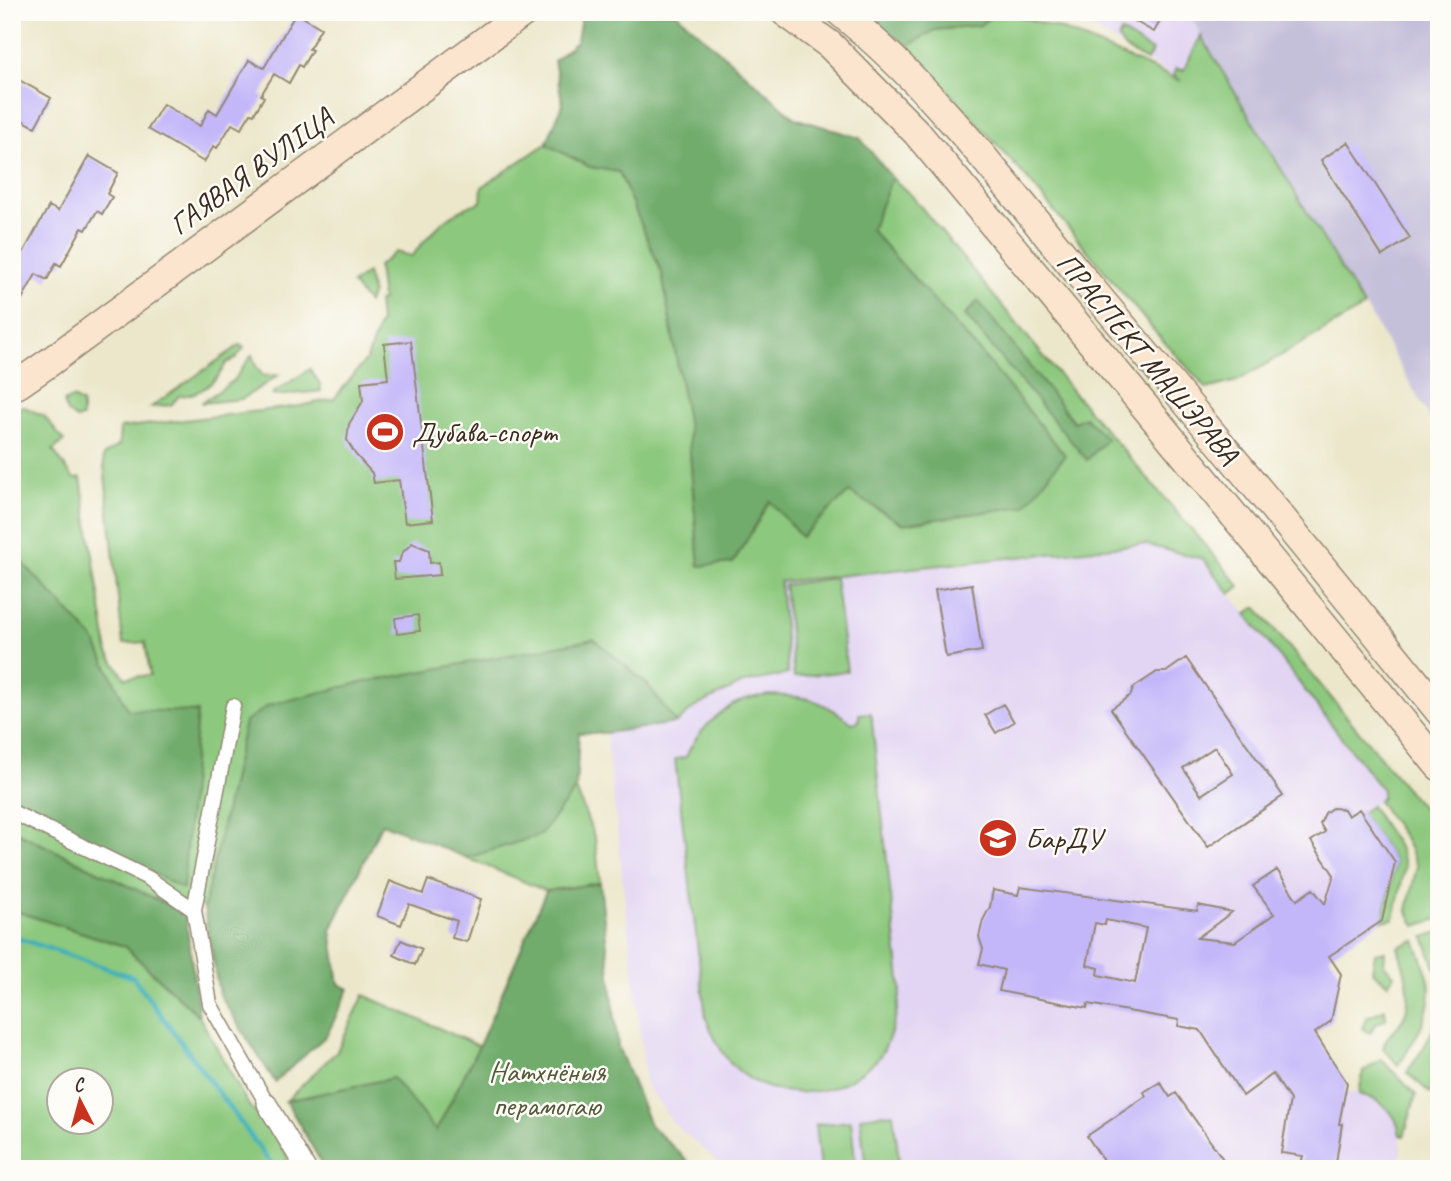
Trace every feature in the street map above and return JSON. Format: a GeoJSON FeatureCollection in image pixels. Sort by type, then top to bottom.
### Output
{"type":"FeatureCollection","features":[{"type":"Feature","properties":{"kind":"main road","name":"ГАЯВАЯ ВУЛІЦА"},"geometry":{"type":"LineString","coordinates":[[14,385],[524,12]]}},
{"type":"Feature","properties":{"kind":"main road","name":"ПРАСПЕКТ МАШЭРАВА"},"geometry":{"type":"LineString","coordinates":[[785,12],[830,45],[916,133],[1260,546],[1439,766]]}},
{"type":"Feature","properties":{"kind":"main road","name":"ПРАСПЕКТ МАШЭРАВА"},"geometry":{"type":"LineString","coordinates":[[841,12],[873,39],[951,120],[1217,438],[1439,710]]}},
{"type":"Feature","properties":{"kind":"street"},"geometry":{"type":"LineString","coordinates":[[233,706],[194,910],[210,1004],[306,1169]]}},
{"type":"Feature","properties":{"kind":"street"},"geometry":{"type":"LineString","coordinates":[[12,812],[148,878],[194,910]]}},
{"type":"Feature","properties":{"kind":"shaded area"},"geometry":{"type":"Polygon","coordinates":[[[1064,12],[1188,12],[1230,87],[1191,87],[1064,12]]]}},
{"type":"Feature","properties":{"kind":"shaded area"},"geometry":{"type":"Polygon","coordinates":[[[1188,12],[1439,12],[1439,434],[1368,311],[1233,93],[1188,12]]]}},
{"type":"Feature","properties":{"kind":"shaded area","name":"БарДУ"},"geometry":{"type":"Polygon","coordinates":[[[1143,544],[1203,559],[1382,790],[1382,798],[1361,813],[1395,862],[1382,921],[1334,952],[1329,945],[1322,961],[1330,956],[1341,974],[1331,1021],[1325,1026],[1319,1017],[1309,1024],[1347,1083],[1346,1091],[1371,1097],[1391,1110],[1400,1129],[1401,1143],[1401,1153],[1395,1169],[726,1169],[673,1123],[646,1085],[606,733],[676,723],[695,707],[743,683],[788,674],[780,582],[1143,544]]]}},
{"type":"Feature","properties":{"kind":"green space"},"geometry":{"type":"Polygon","coordinates":[[[582,12],[675,12],[795,118],[860,138],[892,178],[871,230],[986,359],[1065,455],[1025,506],[903,524],[849,492],[801,537],[770,501],[733,563],[699,566],[688,427],[662,273],[619,172],[590,167],[546,144],[563,104],[554,61],[577,41],[582,12]]]}},
{"type":"Feature","properties":{"kind":"green space"},"geometry":{"type":"Polygon","coordinates":[[[861,12],[996,12],[980,25],[935,30],[908,46],[861,12]]]}},
{"type":"Feature","properties":{"kind":"green space"},"geometry":{"type":"Polygon","coordinates":[[[996,12],[1061,29],[1181,81],[1174,75],[1176,68],[1183,71],[1201,36],[1364,307],[1237,381],[1207,389],[1156,333],[1025,176],[908,46],[935,30],[980,25],[996,12]]]}},
{"type":"Feature","properties":{"kind":"green space"},"geometry":{"type":"Polygon","coordinates":[[[1121,32],[1152,51],[1147,61],[1125,49],[1118,39],[1121,32]]]}},
{"type":"Feature","properties":{"kind":"green space"},"geometry":{"type":"Polygon","coordinates":[[[546,144],[590,167],[619,172],[662,273],[688,427],[699,566],[733,563],[770,500],[849,492],[903,524],[1064,455],[986,359],[871,230],[892,178],[911,195],[1073,392],[1240,586],[1230,594],[1203,559],[1143,544],[780,582],[788,674],[743,683],[695,707],[676,723],[647,684],[245,722],[204,908],[187,897],[185,913],[16,832],[12,847],[12,414],[22,406],[44,416],[64,441],[53,450],[74,479],[81,478],[108,653],[125,678],[150,675],[145,642],[123,644],[103,456],[119,445],[120,428],[300,406],[334,399],[367,359],[380,322],[378,301],[382,300],[378,266],[396,252],[412,256],[450,217],[481,202],[482,187],[546,144]]]}},
{"type":"Feature","properties":{"kind":"green space"},"geometry":{"type":"Polygon","coordinates":[[[367,273],[372,293],[368,303],[352,284],[367,273]]]}},
{"type":"Feature","properties":{"kind":"green space"},"geometry":{"type":"Polygon","coordinates":[[[978,301],[1074,422],[1085,417],[1107,439],[1087,460],[965,315],[978,301]]]}},
{"type":"Feature","properties":{"kind":"green space"},"geometry":{"type":"Polygon","coordinates":[[[240,345],[244,348],[235,359],[226,363],[218,376],[207,386],[194,393],[179,396],[171,405],[151,407],[240,345]]]}},
{"type":"Feature","properties":{"kind":"green space"},"geometry":{"type":"Polygon","coordinates":[[[252,355],[263,376],[279,375],[242,399],[201,403],[233,381],[252,355]]]}},
{"type":"Feature","properties":{"kind":"green space"},"geometry":{"type":"Polygon","coordinates":[[[310,369],[320,384],[321,391],[274,396],[272,394],[310,369]]]}},
{"type":"Feature","properties":{"kind":"green space"},"geometry":{"type":"Polygon","coordinates":[[[72,398],[82,403],[82,418],[76,419],[67,412],[64,402],[72,398]]]}},
{"type":"Feature","properties":{"kind":"green space"},"geometry":{"type":"Polygon","coordinates":[[[12,551],[94,639],[128,710],[197,712],[183,889],[12,799],[12,551]]]}},
{"type":"Feature","properties":{"kind":"green space"},"geometry":{"type":"Polygon","coordinates":[[[835,578],[847,671],[794,677],[784,585],[835,578]]]}},
{"type":"Feature","properties":{"kind":"green space"},"geometry":{"type":"Polygon","coordinates":[[[1256,607],[1439,828],[1439,919],[1415,926],[1407,910],[1417,866],[1405,839],[1378,801],[1382,798],[1382,790],[1246,614],[1256,607]]]}},
{"type":"Feature","properties":{"kind":"green space"},"geometry":{"type":"Polygon","coordinates":[[[594,639],[647,684],[676,723],[606,733],[579,733],[576,789],[540,835],[467,858],[382,823],[331,930],[339,984],[349,989],[327,1035],[275,1082],[219,994],[204,908],[245,722],[269,705],[355,684],[594,639]]]}},
{"type":"Feature","properties":{"kind":"green space"},"geometry":{"type":"Polygon","coordinates":[[[769,695],[813,700],[852,723],[859,721],[859,714],[871,713],[901,990],[891,1033],[877,1060],[850,1079],[819,1091],[770,1088],[740,1072],[723,1054],[706,1018],[675,759],[686,757],[701,732],[724,710],[744,700],[769,695]]]}},
{"type":"Feature","properties":{"kind":"green space"},"geometry":{"type":"Polygon","coordinates":[[[576,789],[595,839],[600,883],[546,891],[467,858],[540,835],[576,789]]]}},
{"type":"Feature","properties":{"kind":"green space"},"geometry":{"type":"Polygon","coordinates":[[[1371,806],[1400,850],[1405,866],[1394,919],[1382,921],[1395,862],[1361,813],[1371,806]]]}},
{"type":"Feature","properties":{"kind":"green space"},"geometry":{"type":"Polygon","coordinates":[[[16,832],[185,913],[199,1016],[124,946],[12,910],[12,847],[16,832]]]}},
{"type":"Feature","properties":{"kind":"green space","name":"Натхнёныя перамогаю"},"geometry":{"type":"Polygon","coordinates":[[[600,883],[618,1047],[650,1125],[696,1169],[325,1169],[286,1101],[393,1078],[436,1131],[479,1046],[546,891],[600,883]]]}},
{"type":"Feature","properties":{"kind":"green space"},"geometry":{"type":"Polygon","coordinates":[[[12,910],[124,946],[199,1016],[249,1106],[280,1140],[292,1169],[12,1169],[12,910]]]}},
{"type":"Feature","properties":{"kind":"green space"},"geometry":{"type":"Polygon","coordinates":[[[1439,932],[1439,978],[1424,937],[1439,932]]]}},
{"type":"Feature","properties":{"kind":"green space"},"geometry":{"type":"Polygon","coordinates":[[[1415,940],[1428,977],[1429,1000],[1417,1035],[1398,1065],[1383,1048],[1387,1038],[1402,1021],[1407,1008],[1407,982],[1398,947],[1415,940]]]}},
{"type":"Feature","properties":{"kind":"green space"},"geometry":{"type":"Polygon","coordinates":[[[1385,951],[1384,964],[1394,975],[1388,984],[1372,971],[1375,953],[1385,951]]]}},
{"type":"Feature","properties":{"kind":"green space"},"geometry":{"type":"Polygon","coordinates":[[[364,995],[479,1046],[436,1132],[393,1078],[286,1101],[337,1051],[364,995]]]}},
{"type":"Feature","properties":{"kind":"green space"},"geometry":{"type":"Polygon","coordinates":[[[1439,1003],[1439,1068],[1430,1093],[1407,1072],[1432,1031],[1439,1003]]]}},
{"type":"Feature","properties":{"kind":"green space"},"geometry":{"type":"Polygon","coordinates":[[[1385,1009],[1386,1019],[1375,1025],[1370,1033],[1362,1028],[1367,1017],[1385,1009]]]}},
{"type":"Feature","properties":{"kind":"green space"},"geometry":{"type":"Polygon","coordinates":[[[1381,1059],[1416,1095],[1404,1136],[1400,1135],[1396,1120],[1387,1108],[1374,1099],[1359,1094],[1363,1072],[1381,1059]]]}},
{"type":"Feature","properties":{"kind":"green space"},"geometry":{"type":"Polygon","coordinates":[[[893,1113],[900,1169],[866,1169],[860,1117],[893,1113]]]}},
{"type":"Feature","properties":{"kind":"green space"},"geometry":{"type":"Polygon","coordinates":[[[851,1121],[856,1169],[820,1169],[815,1125],[851,1121]]]}},
{"type":"Feature","properties":{"kind":"building"},"geometry":{"type":"Polygon","coordinates":[[[1118,12],[1165,12],[1154,32],[1118,12]]]}},
{"type":"Feature","properties":{"kind":"building"},"geometry":{"type":"Polygon","coordinates":[[[296,13],[321,28],[302,67],[299,65],[289,83],[274,74],[261,95],[264,97],[254,114],[251,113],[241,129],[232,124],[217,148],[214,146],[204,162],[148,129],[163,104],[200,126],[209,109],[217,114],[249,60],[264,68],[296,13]]]}},
{"type":"Feature","properties":{"kind":"building"},"geometry":{"type":"Polygon","coordinates":[[[12,76],[51,98],[35,127],[12,115],[12,76]]]}},
{"type":"Feature","properties":{"kind":"building"},"geometry":{"type":"Polygon","coordinates":[[[1348,142],[1410,238],[1382,256],[1321,160],[1348,142]]]}},
{"type":"Feature","properties":{"kind":"building"},"geometry":{"type":"Polygon","coordinates":[[[89,156],[118,173],[107,194],[112,197],[102,214],[97,211],[86,230],[82,228],[61,266],[56,263],[47,280],[36,274],[12,317],[12,273],[49,206],[58,211],[89,156]]]}},
{"type":"Feature","properties":{"kind":"building","name":"Дубава-спорт"},"geometry":{"type":"Polygon","coordinates":[[[411,341],[433,520],[405,523],[399,480],[374,483],[372,473],[347,440],[349,424],[363,401],[361,382],[388,379],[384,344],[411,341]]]}},
{"type":"Feature","properties":{"kind":"building"},"geometry":{"type":"Polygon","coordinates":[[[412,543],[429,550],[430,563],[439,562],[440,575],[395,579],[393,562],[399,562],[402,553],[412,543]]]}},
{"type":"Feature","properties":{"kind":"building"},"geometry":{"type":"Polygon","coordinates":[[[972,584],[982,651],[946,657],[935,590],[972,584]]]}},
{"type":"Feature","properties":{"kind":"building"},"geometry":{"type":"Polygon","coordinates":[[[418,615],[420,631],[397,634],[395,618],[418,615]]]}},
{"type":"Feature","properties":{"kind":"building"},"geometry":{"type":"Polygon","coordinates":[[[1186,658],[1283,796],[1208,847],[1111,709],[1131,695],[1133,688],[1157,672],[1166,672],[1186,658]],[[1215,747],[1183,768],[1201,795],[1233,774],[1215,747]]]}},
{"type":"Feature","properties":{"kind":"building"},"geometry":{"type":"Polygon","coordinates":[[[1003,704],[1014,722],[996,733],[985,715],[1003,704]]]}},
{"type":"Feature","properties":{"kind":"building"},"geometry":{"type":"Polygon","coordinates":[[[1332,808],[1344,809],[1348,816],[1359,809],[1395,862],[1382,921],[1329,956],[1341,974],[1331,1021],[1315,1033],[1347,1083],[1339,1124],[1342,1124],[1335,1169],[1305,1169],[1301,1164],[1303,1156],[1281,1153],[1290,1100],[1273,1074],[1243,1096],[1200,1030],[1178,1026],[1179,1020],[1088,1004],[1087,1008],[999,991],[1004,970],[979,964],[983,949],[979,937],[993,890],[1018,895],[1020,887],[1197,911],[1198,905],[1232,912],[1197,938],[1235,942],[1274,914],[1253,886],[1277,870],[1297,900],[1313,889],[1325,904],[1334,875],[1311,841],[1325,832],[1320,824],[1325,813],[1332,808]],[[1106,920],[1105,925],[1095,923],[1087,965],[1099,968],[1098,975],[1135,983],[1146,928],[1106,920]]]}},
{"type":"Feature","properties":{"kind":"building"},"geometry":{"type":"Polygon","coordinates":[[[428,880],[481,899],[467,942],[452,938],[457,921],[409,904],[401,925],[377,916],[390,881],[423,894],[428,880]]]}},
{"type":"Feature","properties":{"kind":"building"},"geometry":{"type":"Polygon","coordinates":[[[401,940],[422,949],[415,965],[394,955],[401,940]]]}},
{"type":"Feature","properties":{"kind":"building"},"geometry":{"type":"Polygon","coordinates":[[[1160,1082],[1170,1097],[1176,1093],[1230,1169],[1109,1169],[1087,1136],[1146,1096],[1144,1092],[1160,1082]]]}},
{"type":"Feature","properties":{"kind":"waterway"},"geometry":{"type":"LineString","coordinates":[[12,936],[133,977],[275,1169]]}},
{"type":"Feature","properties":{"kind":"place","name":"Дубава-спорт"},"geometry":{"type":"Point","coordinates":[385,432]}},
{"type":"Feature","properties":{"kind":"place","name":"БарДУ"},"geometry":{"type":"Point","coordinates":[998,838]}}]}
